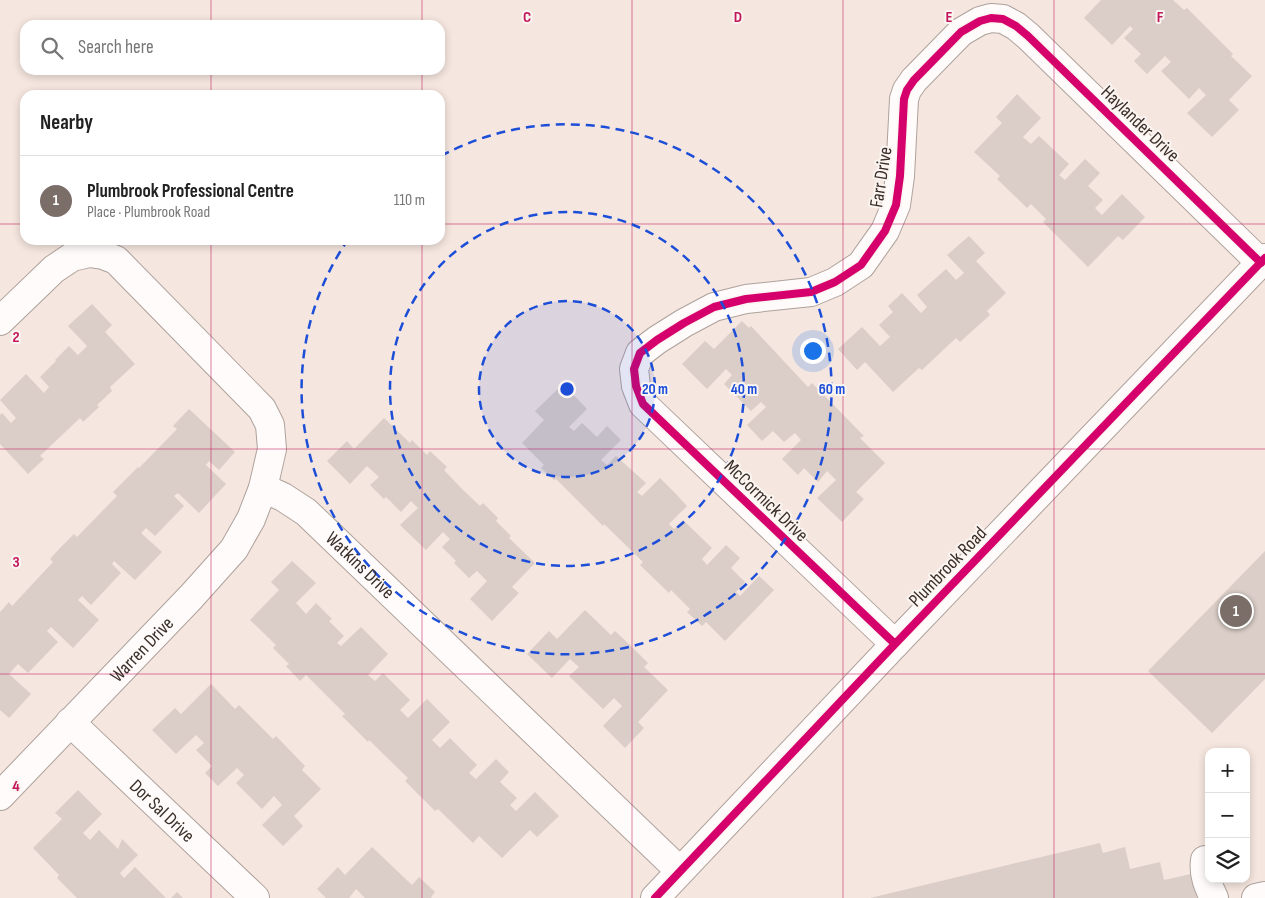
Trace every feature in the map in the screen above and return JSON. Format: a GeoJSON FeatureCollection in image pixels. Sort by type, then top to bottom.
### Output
{"type":"FeatureCollection","features":[{"type":"Feature","properties":{"kind":"street","name":"Haylander Drive"},"geometry":{"type":"LineString","coordinates":[[991,18],[1003,19],[1016,26],[1028,36],[1263,261]]}},
{"type":"Feature","properties":{"kind":"street","name":"Farr Drive"},"geometry":{"type":"LineString","coordinates":[[634,369],[640,353],[684,323],[714,307],[746,299],[811,292],[836,282],[861,265],[885,231],[896,205],[900,176],[904,100],[907,90],[914,80],[961,32],[980,21],[991,18]]}},
{"type":"Feature","properties":{"kind":"street"},"geometry":{"type":"LineString","coordinates":[[0,321],[54,269],[72,257],[89,253],[103,255],[116,260],[262,409],[270,425],[272,449],[263,488]]}},
{"type":"Feature","properties":{"kind":"street","name":"Plumbrook Road"},"geometry":{"type":"LineString","coordinates":[[655,898],[895,644],[1263,261]]}},
{"type":"Feature","properties":{"kind":"street","name":"McCormick Drive"},"geometry":{"type":"LineString","coordinates":[[634,369],[636,386],[644,404],[895,644]]}},
{"type":"Feature","properties":{"kind":"street","name":"Warren Drive"},"geometry":{"type":"LineString","coordinates":[[0,796],[234,549],[251,520],[263,488]]}},
{"type":"Feature","properties":{"kind":"street","name":"Watkins Drive"},"geometry":{"type":"LineString","coordinates":[[263,488],[284,496],[306,512],[680,871]]}},
{"type":"Feature","properties":{"kind":"street","name":"Dor Sal Drive"},"geometry":{"type":"LineString","coordinates":[[70,722],[255,898]]}},
{"type":"Feature","properties":{"kind":"street"},"geometry":{"type":"LineString","coordinates":[[1205,860],[1205,874]]}},
{"type":"Feature","properties":{"kind":"street"},"geometry":{"type":"LineString","coordinates":[[1208,883],[1214,898]]}},
{"type":"Feature","properties":{"kind":"street"},"geometry":{"type":"LineString","coordinates":[[1256,898],[1265,896]]}},
{"type":"Feature","properties":{"kind":"building"},"geometry":{"type":"Polygon","coordinates":[[[1101,0],[1173,0],[1184,10],[1187,8],[1252,76],[1229,100],[1239,110],[1212,137],[1187,113],[1206,95],[1199,88],[1189,99],[1161,71],[1171,62],[1165,56],[1147,74],[1134,61],[1141,54],[1124,38],[1133,29],[1130,26],[1112,45],[1084,18],[1101,0]]]}},
{"type":"Feature","properties":{"kind":"building"},"geometry":{"type":"Polygon","coordinates":[[[1017,94],[1041,118],[1023,137],[1031,144],[1039,136],[1069,164],[1059,175],[1065,180],[1085,159],[1100,173],[1088,186],[1103,200],[1095,208],[1102,215],[1122,194],[1145,217],[1123,240],[1118,236],[1088,267],[1043,222],[1046,219],[1031,204],[1027,208],[997,179],[1000,176],[974,152],[1002,123],[996,117],[1017,94]]]}},
{"type":"Feature","properties":{"kind":"building"},"geometry":{"type":"Polygon","coordinates":[[[969,236],[985,253],[976,261],[1006,293],[987,311],[990,315],[960,342],[956,338],[922,370],[919,368],[893,392],[865,362],[857,370],[838,349],[862,327],[880,346],[890,337],[879,325],[893,312],[888,306],[902,293],[921,313],[927,307],[917,295],[946,269],[956,280],[964,273],[947,255],[969,236]]]}},
{"type":"Feature","properties":{"kind":"building"},"geometry":{"type":"Polygon","coordinates":[[[92,304],[112,325],[105,332],[135,364],[110,387],[112,391],[97,405],[99,407],[83,422],[80,418],[40,456],[44,459],[28,474],[0,444],[0,415],[2,413],[11,423],[16,418],[0,400],[26,374],[44,393],[49,387],[40,377],[55,360],[69,346],[78,355],[87,346],[68,326],[92,304]]]}},
{"type":"Feature","properties":{"kind":"building"},"geometry":{"type":"Polygon","coordinates":[[[742,321],[749,328],[751,326],[808,387],[812,383],[864,436],[860,438],[885,463],[856,492],[864,499],[842,522],[817,498],[836,480],[827,471],[818,482],[804,468],[798,475],[782,459],[801,440],[795,433],[784,442],[773,431],[762,441],[747,425],[766,407],[761,402],[751,411],[724,384],[732,375],[726,369],[707,389],[682,364],[705,341],[714,349],[742,321]]]}},
{"type":"Feature","properties":{"kind":"building"},"geometry":{"type":"Polygon","coordinates":[[[563,384],[587,409],[569,427],[574,431],[582,423],[597,437],[607,426],[621,440],[601,460],[607,465],[616,456],[646,483],[637,492],[642,496],[660,478],[675,493],[687,506],[669,524],[674,529],[683,520],[712,548],[702,559],[707,565],[726,545],[740,558],[731,568],[745,582],[736,592],[740,596],[759,576],[774,590],[725,641],[706,622],[702,626],[687,612],[690,609],[671,590],[669,593],[640,565],[643,562],[604,524],[603,526],[556,479],[554,480],[541,468],[544,465],[522,443],[544,420],[535,411],[563,384]]]}},
{"type":"Feature","properties":{"kind":"building"},"geometry":{"type":"Polygon","coordinates":[[[189,409],[235,452],[219,470],[209,461],[206,465],[226,484],[199,513],[178,493],[174,496],[184,506],[155,536],[146,528],[141,533],[162,552],[135,580],[114,561],[112,564],[121,573],[91,605],[82,596],[78,600],[99,620],[73,648],[51,627],[47,631],[58,642],[28,673],[18,664],[9,674],[31,694],[9,718],[0,710],[0,612],[9,602],[12,606],[53,562],[50,559],[60,548],[74,534],[77,537],[117,496],[113,492],[177,429],[173,426],[189,409]]]}},
{"type":"Feature","properties":{"kind":"building"},"geometry":{"type":"Polygon","coordinates":[[[384,418],[410,443],[412,440],[427,455],[430,451],[447,467],[444,470],[480,506],[483,503],[498,518],[496,521],[511,536],[509,538],[535,563],[512,587],[519,593],[492,621],[470,599],[487,581],[477,571],[469,578],[454,563],[456,561],[442,547],[450,539],[443,532],[426,550],[400,525],[418,508],[411,501],[401,512],[370,485],[379,477],[367,466],[350,484],[327,461],[347,441],[354,449],[384,418]]]}},
{"type":"Feature","properties":{"kind":"building"},"geometry":{"type":"Polygon","coordinates":[[[1265,551],[1265,679],[1212,733],[1148,671],[1265,551]]]}},
{"type":"Feature","properties":{"kind":"building"},"geometry":{"type":"Polygon","coordinates":[[[292,561],[316,583],[296,603],[306,614],[316,603],[332,619],[329,621],[344,636],[337,643],[341,646],[361,627],[388,654],[368,675],[375,681],[383,673],[410,700],[400,710],[408,718],[427,699],[450,722],[432,740],[440,748],[450,738],[477,765],[469,773],[476,779],[496,759],[509,772],[500,782],[517,798],[510,805],[516,811],[535,792],[559,816],[537,837],[530,830],[502,858],[479,836],[473,843],[438,809],[435,811],[405,781],[408,778],[342,716],[345,714],[306,675],[300,681],[286,666],[289,664],[273,648],[276,645],[250,620],[279,590],[271,582],[292,561]]]}},
{"type":"Feature","properties":{"kind":"building"},"geometry":{"type":"Polygon","coordinates":[[[585,610],[611,635],[615,631],[630,645],[648,663],[644,667],[668,690],[638,722],[644,728],[625,748],[603,726],[622,706],[614,698],[603,709],[569,676],[579,667],[570,659],[552,678],[527,654],[549,631],[557,639],[585,610]]]}},
{"type":"Feature","properties":{"kind":"building"},"geometry":{"type":"Polygon","coordinates":[[[211,684],[235,709],[239,705],[273,739],[276,736],[305,766],[302,770],[321,789],[294,816],[303,826],[283,846],[262,825],[282,805],[274,796],[262,809],[236,783],[244,775],[237,768],[218,786],[205,773],[212,766],[196,750],[204,743],[196,735],[176,754],[152,730],[175,708],[181,714],[211,684]]]}},
{"type":"Feature","properties":{"kind":"building"},"geometry":{"type":"Polygon","coordinates":[[[78,790],[102,814],[83,833],[90,840],[99,830],[118,849],[122,839],[138,855],[120,873],[124,878],[135,867],[166,898],[77,898],[57,878],[59,875],[33,848],[62,819],[55,813],[78,790]]]}},
{"type":"Feature","properties":{"kind":"building"},"geometry":{"type":"Polygon","coordinates":[[[1100,843],[1103,853],[1125,847],[1130,869],[1160,862],[1164,880],[1191,874],[1197,898],[870,898],[1100,843]]]}},
{"type":"Feature","properties":{"kind":"building"},"geometry":{"type":"Polygon","coordinates":[[[372,847],[412,885],[419,877],[435,892],[432,898],[365,898],[356,889],[349,898],[326,898],[317,889],[338,867],[345,875],[372,847]]]}},
{"type":"Feature","properties":{"kind":"building"},"geometry":{"type":"Polygon","coordinates":[[[177,892],[183,898],[171,898],[177,892]]]}},
{"type":"Feature","properties":{"kind":"cycle path"},"geometry":{"type":"LineString","coordinates":[[895,644],[643,404],[636,386],[634,369],[640,353],[684,323],[714,307],[746,299],[811,292],[835,282],[861,265],[885,231],[896,205],[900,176],[904,99],[907,90],[914,80],[961,32],[980,21],[991,18],[1003,19],[1016,26],[1028,36],[1261,263]]}},
{"type":"Feature","properties":{"kind":"cycle path"},"geometry":{"type":"LineString","coordinates":[[655,898],[895,644],[1265,258]]}},
{"type":"Feature","properties":{"kind":"place","name":"Plumbrook Professional Centre"},"geometry":{"type":"Point","coordinates":[1236,611]}}]}
